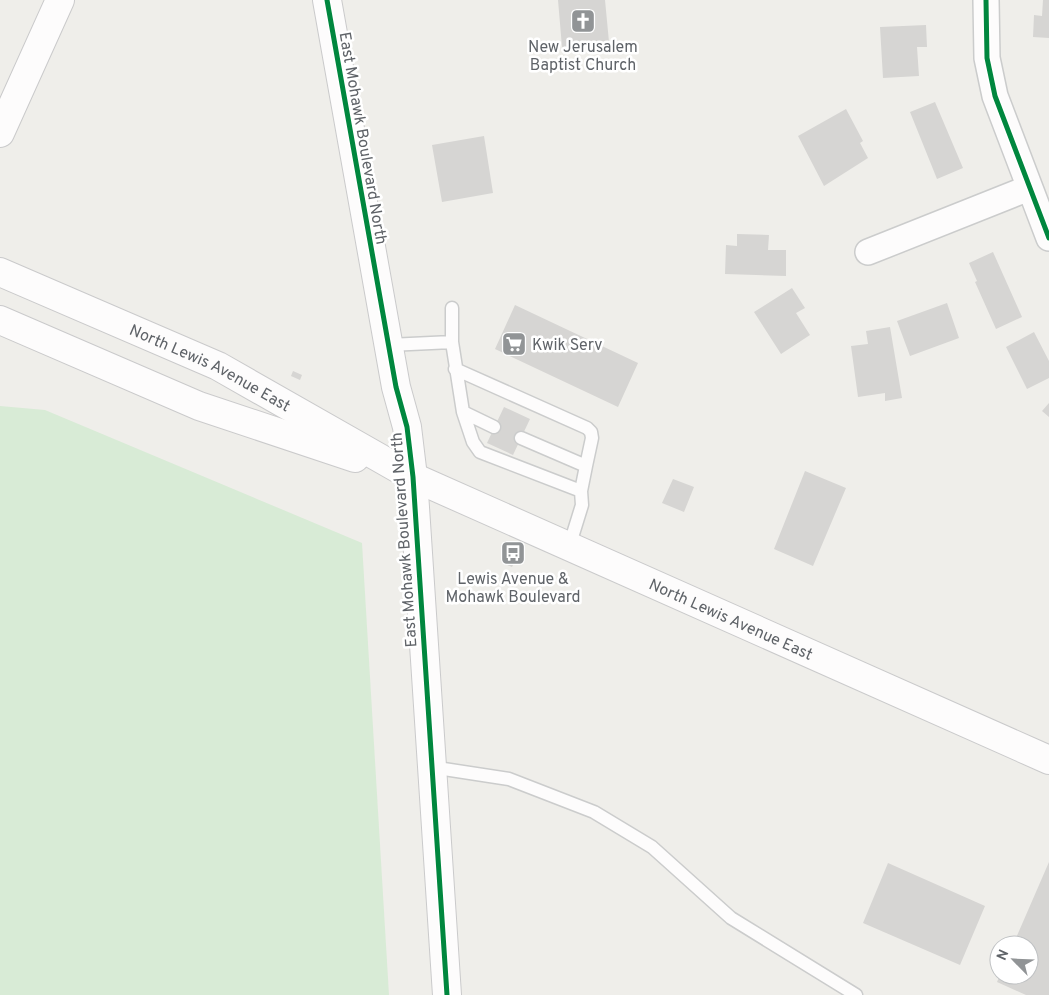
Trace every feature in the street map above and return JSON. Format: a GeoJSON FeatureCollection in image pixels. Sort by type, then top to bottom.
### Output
{"type":"FeatureCollection","features":[{"type":"Feature","properties":{"kind":"main road"},"geometry":{"type":"LineString","coordinates":[[0,133],[60,0]]}},
{"type":"Feature","properties":{"kind":"main road","name":"East Mohawk Boulevard North"},"geometry":{"type":"LineString","coordinates":[[327,0],[396,387],[407,426],[413,477],[447,995]]}},
{"type":"Feature","properties":{"kind":"main road","name":"North Lewis Avenue East"},"geometry":{"type":"LineString","coordinates":[[0,272],[218,366],[413,477],[1049,760]]}},
{"type":"Feature","properties":{"kind":"main road","name":"North Lewis Avenue East"},"geometry":{"type":"LineString","coordinates":[[0,320],[199,406],[413,477]]}},
{"type":"Feature","properties":{"kind":"street"},"geometry":{"type":"LineString","coordinates":[[986,0],[987,58],[996,96],[1049,238]]}},
{"type":"Feature","properties":{"kind":"street"},"geometry":{"type":"LineString","coordinates":[[868,252],[1029,188]]}},
{"type":"Feature","properties":{"kind":"lane"},"geometry":{"type":"LineString","coordinates":[[452,308],[452,342],[462,412],[473,442],[480,452],[581,491]]}},
{"type":"Feature","properties":{"kind":"lane"},"geometry":{"type":"LineString","coordinates":[[389,345],[452,342]]}},
{"type":"Feature","properties":{"kind":"lane"},"geometry":{"type":"LineString","coordinates":[[455,369],[587,428],[591,432],[592,438],[581,491],[582,505],[569,547]]}},
{"type":"Feature","properties":{"kind":"lane"},"geometry":{"type":"LineString","coordinates":[[462,412],[494,427]]}},
{"type":"Feature","properties":{"kind":"lane"},"geometry":{"type":"LineString","coordinates":[[521,438],[586,466]]}},
{"type":"Feature","properties":{"kind":"lane"},"geometry":{"type":"LineString","coordinates":[[431,768],[509,779],[594,812],[652,847],[730,918],[856,995]]}},
{"type":"Feature","properties":{"kind":"green space"},"geometry":{"type":"Polygon","coordinates":[[[0,406],[45,410],[362,543],[389,995],[0,995],[0,406]]]}},
{"type":"Feature","properties":{"kind":"building","name":"New Jerusalem Baptist Church"},"geometry":{"type":"Polygon","coordinates":[[[558,0],[605,0],[609,42],[562,47],[558,0]]]}},
{"type":"Feature","properties":{"kind":"building"},"geometry":{"type":"Polygon","coordinates":[[[1043,0],[1049,0],[1049,38],[1033,37],[1034,15],[1042,16],[1043,0]]]}},
{"type":"Feature","properties":{"kind":"building"},"geometry":{"type":"Polygon","coordinates":[[[926,25],[927,47],[917,47],[919,76],[883,78],[880,27],[926,25]]]}},
{"type":"Feature","properties":{"kind":"building"},"geometry":{"type":"Polygon","coordinates":[[[935,102],[963,168],[937,179],[910,112],[935,102]]]}},
{"type":"Feature","properties":{"kind":"building"},"geometry":{"type":"Polygon","coordinates":[[[846,109],[863,141],[860,143],[868,158],[824,186],[798,136],[846,109]]]}},
{"type":"Feature","properties":{"kind":"building"},"geometry":{"type":"Polygon","coordinates":[[[484,136],[493,193],[442,202],[432,145],[484,136]]]}},
{"type":"Feature","properties":{"kind":"building"},"geometry":{"type":"Polygon","coordinates":[[[737,234],[769,235],[768,250],[786,250],[786,276],[725,274],[726,245],[737,246],[737,234]]]}},
{"type":"Feature","properties":{"kind":"building"},"geometry":{"type":"Polygon","coordinates":[[[993,252],[1022,317],[996,329],[975,282],[977,281],[969,263],[993,252]]]}},
{"type":"Feature","properties":{"kind":"building"},"geometry":{"type":"Polygon","coordinates":[[[792,288],[805,308],[796,313],[810,335],[781,354],[754,312],[792,288]]]}},
{"type":"Feature","properties":{"kind":"building"},"geometry":{"type":"Polygon","coordinates":[[[947,303],[959,338],[910,356],[897,321],[947,303]]]}},
{"type":"Feature","properties":{"kind":"building"},"geometry":{"type":"Polygon","coordinates":[[[515,305],[638,363],[618,407],[495,349],[515,305]]]}},
{"type":"Feature","properties":{"kind":"building"},"geometry":{"type":"Polygon","coordinates":[[[890,327],[902,398],[885,401],[885,393],[858,397],[851,346],[868,344],[866,331],[890,327]]]}},
{"type":"Feature","properties":{"kind":"building"},"geometry":{"type":"Polygon","coordinates":[[[1034,332],[1049,361],[1049,378],[1027,389],[1006,347],[1034,332]]]}},
{"type":"Feature","properties":{"kind":"building"},"geometry":{"type":"Polygon","coordinates":[[[293,371],[302,375],[300,380],[291,376],[293,371]]]}},
{"type":"Feature","properties":{"kind":"building"},"geometry":{"type":"Polygon","coordinates":[[[1049,403],[1049,417],[1042,411],[1049,403]]]}},
{"type":"Feature","properties":{"kind":"building"},"geometry":{"type":"Polygon","coordinates":[[[504,407],[530,419],[513,455],[487,443],[504,407]]]}},
{"type":"Feature","properties":{"kind":"building"},"geometry":{"type":"Polygon","coordinates":[[[805,471],[846,488],[813,566],[774,549],[805,471]]]}},
{"type":"Feature","properties":{"kind":"building"},"geometry":{"type":"Polygon","coordinates":[[[673,479],[694,487],[684,512],[662,503],[673,479]]]}},
{"type":"Feature","properties":{"kind":"building"},"geometry":{"type":"Polygon","coordinates":[[[507,559],[514,563],[512,567],[505,564],[507,559]]]}},
{"type":"Feature","properties":{"kind":"building"},"geometry":{"type":"Polygon","coordinates":[[[1049,862],[1049,995],[1026,995],[1004,985],[1039,985],[1039,935],[1017,935],[1049,862]]]}},
{"type":"Feature","properties":{"kind":"building"},"geometry":{"type":"Polygon","coordinates":[[[888,863],[985,906],[960,965],[863,923],[888,863]]]}},
{"type":"Feature","properties":{"kind":"cycle path"},"geometry":{"type":"LineString","coordinates":[[327,0],[396,387],[407,427],[413,477],[447,995]]}},
{"type":"Feature","properties":{"kind":"cycle path"},"geometry":{"type":"LineString","coordinates":[[986,0],[987,58],[995,96],[1049,238]]}},
{"type":"Feature","properties":{"kind":"place","name":"New Jerusalem Baptist Church"},"geometry":{"type":"Point","coordinates":[583,21]}},
{"type":"Feature","properties":{"kind":"place","name":"Kwik Serv"},"geometry":{"type":"Point","coordinates":[514,344]}},
{"type":"Feature","properties":{"kind":"place","name":"Lewis Avenue & Mohawk Boulevard"},"geometry":{"type":"Point","coordinates":[513,553]}}]}
